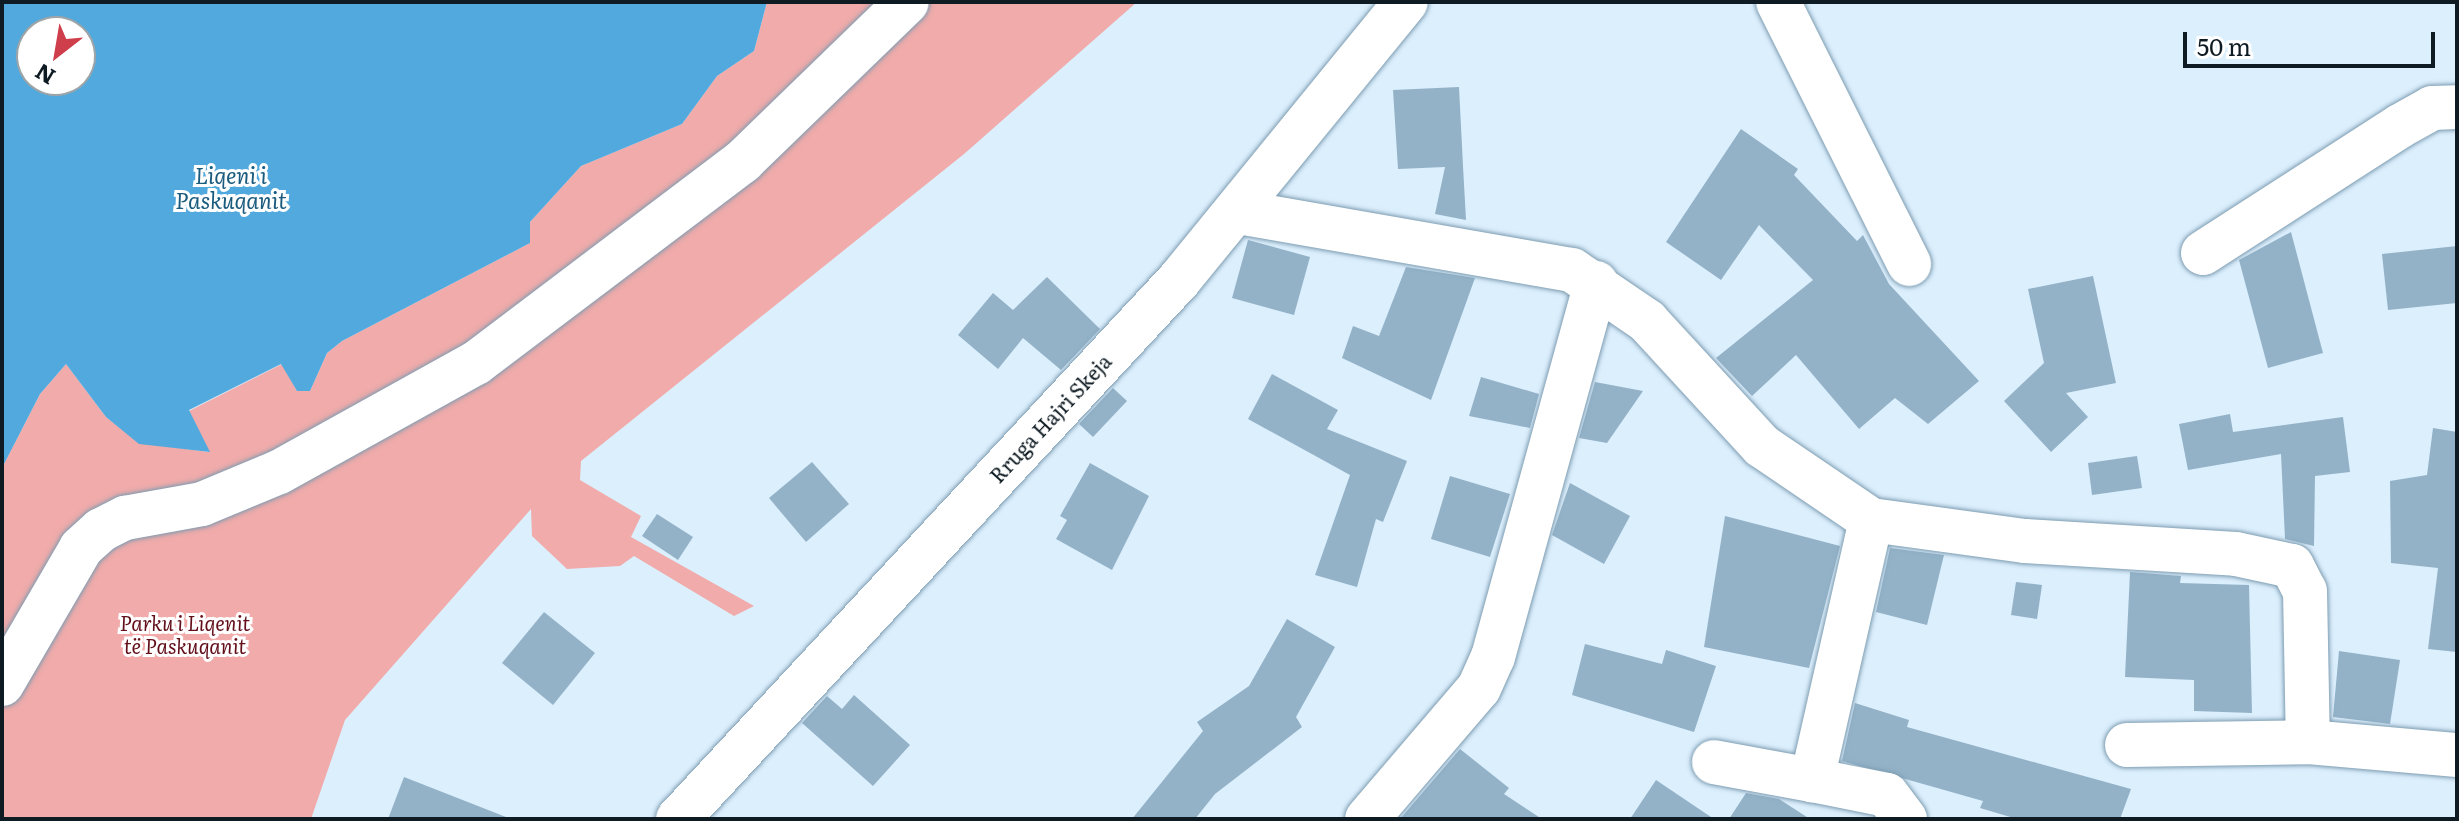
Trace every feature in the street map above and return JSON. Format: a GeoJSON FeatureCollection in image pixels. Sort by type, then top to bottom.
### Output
{"type":"FeatureCollection","features":[{"type":"Feature","properties":{"kind":"street"},"geometry":{"type":"LineString","coordinates":[[2,684],[81,548],[101,530],[125,518],[202,504],[279,472],[476,363],[743,161],[907,2]]}},
{"type":"Feature","properties":{"kind":"street","name":"Rruga Hajri Skeja"},"geometry":{"type":"LineString","coordinates":[[678,819],[1239,212],[1406,2]]}},
{"type":"Feature","properties":{"kind":"street"},"geometry":{"type":"LineString","coordinates":[[1778,2],[1909,264]]}},
{"type":"Feature","properties":{"kind":"street"},"geometry":{"type":"LineString","coordinates":[[2203,253],[2400,126],[2432,108],[2457,107]]}},
{"type":"Feature","properties":{"kind":"street"},"geometry":{"type":"LineString","coordinates":[[1239,212],[1527,260],[1596,283],[1647,321],[1762,446],[1871,520],[2025,541],[2236,554],[2292,566],[2305,591],[2308,742]]}},
{"type":"Feature","properties":{"kind":"street"},"geometry":{"type":"LineString","coordinates":[[1367,819],[1479,688],[1488,667],[1515,594],[1596,283]]}},
{"type":"Feature","properties":{"kind":"street"},"geometry":{"type":"LineString","coordinates":[[1812,780],[1871,520]]}},
{"type":"Feature","properties":{"kind":"street"},"geometry":{"type":"LineString","coordinates":[[2127,745],[2308,742],[2457,755]]}},
{"type":"Feature","properties":{"kind":"street"},"geometry":{"type":"LineString","coordinates":[[1714,762],[1887,795],[1905,819]]}},
{"type":"Feature","properties":{"kind":"green space","name":"Parku i Liqenit të Paskuqanit"},"geometry":{"type":"Polygon","coordinates":[[[767,2],[1137,2],[964,154],[581,461],[580,480],[641,516],[631,537],[754,606],[734,616],[634,556],[620,566],[567,569],[532,536],[531,509],[345,720],[311,819],[2,819],[2,468],[40,394],[66,364],[106,417],[139,443],[209,452],[189,411],[282,364],[297,391],[310,391],[327,353],[342,341],[530,243],[530,222],[581,166],[682,124],[717,76],[754,51],[767,2]]]}},
{"type":"Feature","properties":{"kind":"water","name":"Liqeni i Paskuqanit"},"geometry":{"type":"Polygon","coordinates":[[[2,2],[767,2],[754,51],[717,76],[682,124],[581,166],[530,222],[530,243],[342,341],[327,353],[310,391],[297,391],[281,364],[189,410],[210,452],[139,444],[106,417],[66,364],[40,394],[2,468],[2,2]]]}},
{"type":"Feature","properties":{"kind":"building"},"geometry":{"type":"Polygon","coordinates":[[[1459,87],[1466,220],[1435,214],[1445,167],[1398,169],[1393,90],[1459,87]]]}},
{"type":"Feature","properties":{"kind":"building"},"geometry":{"type":"Polygon","coordinates":[[[1741,129],[1798,169],[1794,175],[1857,241],[1863,235],[1889,284],[1979,381],[1928,424],[1895,398],[1859,429],[1796,355],[1752,396],[1716,358],[1813,280],[1759,225],[1721,280],[1666,242],[1741,129]]]}},
{"type":"Feature","properties":{"kind":"building"},"geometry":{"type":"Polygon","coordinates":[[[2291,232],[2323,353],[2268,368],[2239,260],[2291,232]]]}},
{"type":"Feature","properties":{"kind":"building"},"geometry":{"type":"Polygon","coordinates":[[[1248,240],[1310,257],[1294,315],[1232,298],[1248,240]]]}},
{"type":"Feature","properties":{"kind":"building"},"geometry":{"type":"Polygon","coordinates":[[[2457,246],[2457,303],[2388,310],[2382,254],[2457,246]]]}},
{"type":"Feature","properties":{"kind":"building"},"geometry":{"type":"Polygon","coordinates":[[[1406,267],[1475,278],[1431,400],[1342,358],[1353,326],[1379,336],[1406,267]]]}},
{"type":"Feature","properties":{"kind":"building"},"geometry":{"type":"Polygon","coordinates":[[[2093,276],[2116,383],[2066,393],[2088,417],[2051,452],[2004,401],[2044,363],[2028,289],[2093,276]]]}},
{"type":"Feature","properties":{"kind":"building"},"geometry":{"type":"Polygon","coordinates":[[[1047,277],[1100,329],[1061,370],[1023,338],[998,369],[958,335],[993,293],[1013,310],[1047,277]]]}},
{"type":"Feature","properties":{"kind":"building"},"geometry":{"type":"Polygon","coordinates":[[[1272,374],[1338,410],[1327,429],[1407,461],[1383,522],[1376,519],[1357,587],[1315,575],[1350,475],[1248,419],[1272,374]]]}},
{"type":"Feature","properties":{"kind":"building"},"geometry":{"type":"Polygon","coordinates":[[[1481,377],[1539,394],[1530,428],[1469,416],[1481,377]]]}},
{"type":"Feature","properties":{"kind":"building"},"geometry":{"type":"Polygon","coordinates":[[[1595,382],[1643,391],[1607,443],[1579,438],[1595,382]]]}},
{"type":"Feature","properties":{"kind":"building"},"geometry":{"type":"Polygon","coordinates":[[[1113,388],[1127,401],[1093,437],[1079,424],[1113,388]]]}},
{"type":"Feature","properties":{"kind":"building"},"geometry":{"type":"Polygon","coordinates":[[[2230,414],[2233,432],[2343,417],[2350,472],[2315,476],[2314,546],[2285,539],[2281,454],[2188,470],[2179,424],[2230,414]]]}},
{"type":"Feature","properties":{"kind":"building"},"geometry":{"type":"Polygon","coordinates":[[[2433,428],[2457,432],[2457,652],[2428,649],[2438,568],[2391,563],[2390,481],[2427,475],[2433,428]]]}},
{"type":"Feature","properties":{"kind":"building"},"geometry":{"type":"Polygon","coordinates":[[[2137,456],[2142,488],[2092,495],[2088,463],[2137,456]]]}},
{"type":"Feature","properties":{"kind":"building"},"geometry":{"type":"Polygon","coordinates":[[[812,462],[849,504],[806,542],[769,498],[812,462]]]}},
{"type":"Feature","properties":{"kind":"building"},"geometry":{"type":"Polygon","coordinates":[[[1090,463],[1149,496],[1112,570],[1056,539],[1067,520],[1060,516],[1090,463]]]}},
{"type":"Feature","properties":{"kind":"building"},"geometry":{"type":"Polygon","coordinates":[[[1450,476],[1510,494],[1490,557],[1431,539],[1450,476]]]}},
{"type":"Feature","properties":{"kind":"building"},"geometry":{"type":"Polygon","coordinates":[[[1570,483],[1630,516],[1604,564],[1552,535],[1570,483]]]}},
{"type":"Feature","properties":{"kind":"building"},"geometry":{"type":"Polygon","coordinates":[[[657,514],[693,537],[678,560],[642,536],[657,514]]]}},
{"type":"Feature","properties":{"kind":"building"},"geometry":{"type":"Polygon","coordinates":[[[1725,516],[1840,546],[1809,668],[1704,647],[1725,516]]]}},
{"type":"Feature","properties":{"kind":"building"},"geometry":{"type":"Polygon","coordinates":[[[1890,548],[1944,555],[1927,625],[1876,612],[1890,548]]]}},
{"type":"Feature","properties":{"kind":"building"},"geometry":{"type":"Polygon","coordinates":[[[2130,572],[2181,576],[2180,583],[2249,585],[2252,713],[2194,711],[2194,680],[2125,677],[2130,572]]]}},
{"type":"Feature","properties":{"kind":"building"},"geometry":{"type":"Polygon","coordinates":[[[2016,582],[2042,585],[2037,619],[2011,615],[2016,582]]]}},
{"type":"Feature","properties":{"kind":"building"},"geometry":{"type":"Polygon","coordinates":[[[544,612],[595,653],[553,705],[502,663],[544,612]]]}},
{"type":"Feature","properties":{"kind":"building"},"geometry":{"type":"Polygon","coordinates":[[[1287,619],[1335,647],[1296,717],[1302,727],[1215,794],[1195,819],[1132,819],[1203,731],[1197,722],[1249,686],[1287,619]]]}},
{"type":"Feature","properties":{"kind":"building"},"geometry":{"type":"Polygon","coordinates":[[[1585,644],[1662,664],[1666,650],[1716,666],[1694,732],[1572,695],[1585,644]]]}},
{"type":"Feature","properties":{"kind":"building"},"geometry":{"type":"Polygon","coordinates":[[[2339,651],[2400,660],[2390,724],[2333,717],[2339,651]]]}},
{"type":"Feature","properties":{"kind":"building"},"geometry":{"type":"Polygon","coordinates":[[[854,695],[910,745],[873,786],[802,723],[827,696],[842,709],[854,695]]]}},
{"type":"Feature","properties":{"kind":"building"},"geometry":{"type":"Polygon","coordinates":[[[1855,703],[1909,720],[1907,727],[2131,789],[2120,819],[2017,819],[1980,808],[1983,801],[1842,761],[1855,703]]]}},
{"type":"Feature","properties":{"kind":"building"},"geometry":{"type":"Polygon","coordinates":[[[1460,749],[1509,788],[1504,794],[1542,819],[1400,819],[1460,749]]]}},
{"type":"Feature","properties":{"kind":"building"},"geometry":{"type":"Polygon","coordinates":[[[404,777],[506,817],[506,819],[388,819],[404,777]]]}},
{"type":"Feature","properties":{"kind":"building"},"geometry":{"type":"Polygon","coordinates":[[[1656,780],[1714,819],[1630,819],[1656,780]]]}},
{"type":"Feature","properties":{"kind":"building"},"geometry":{"type":"Polygon","coordinates":[[[1746,793],[1779,799],[1810,819],[1729,819],[1746,793]]]}}]}
